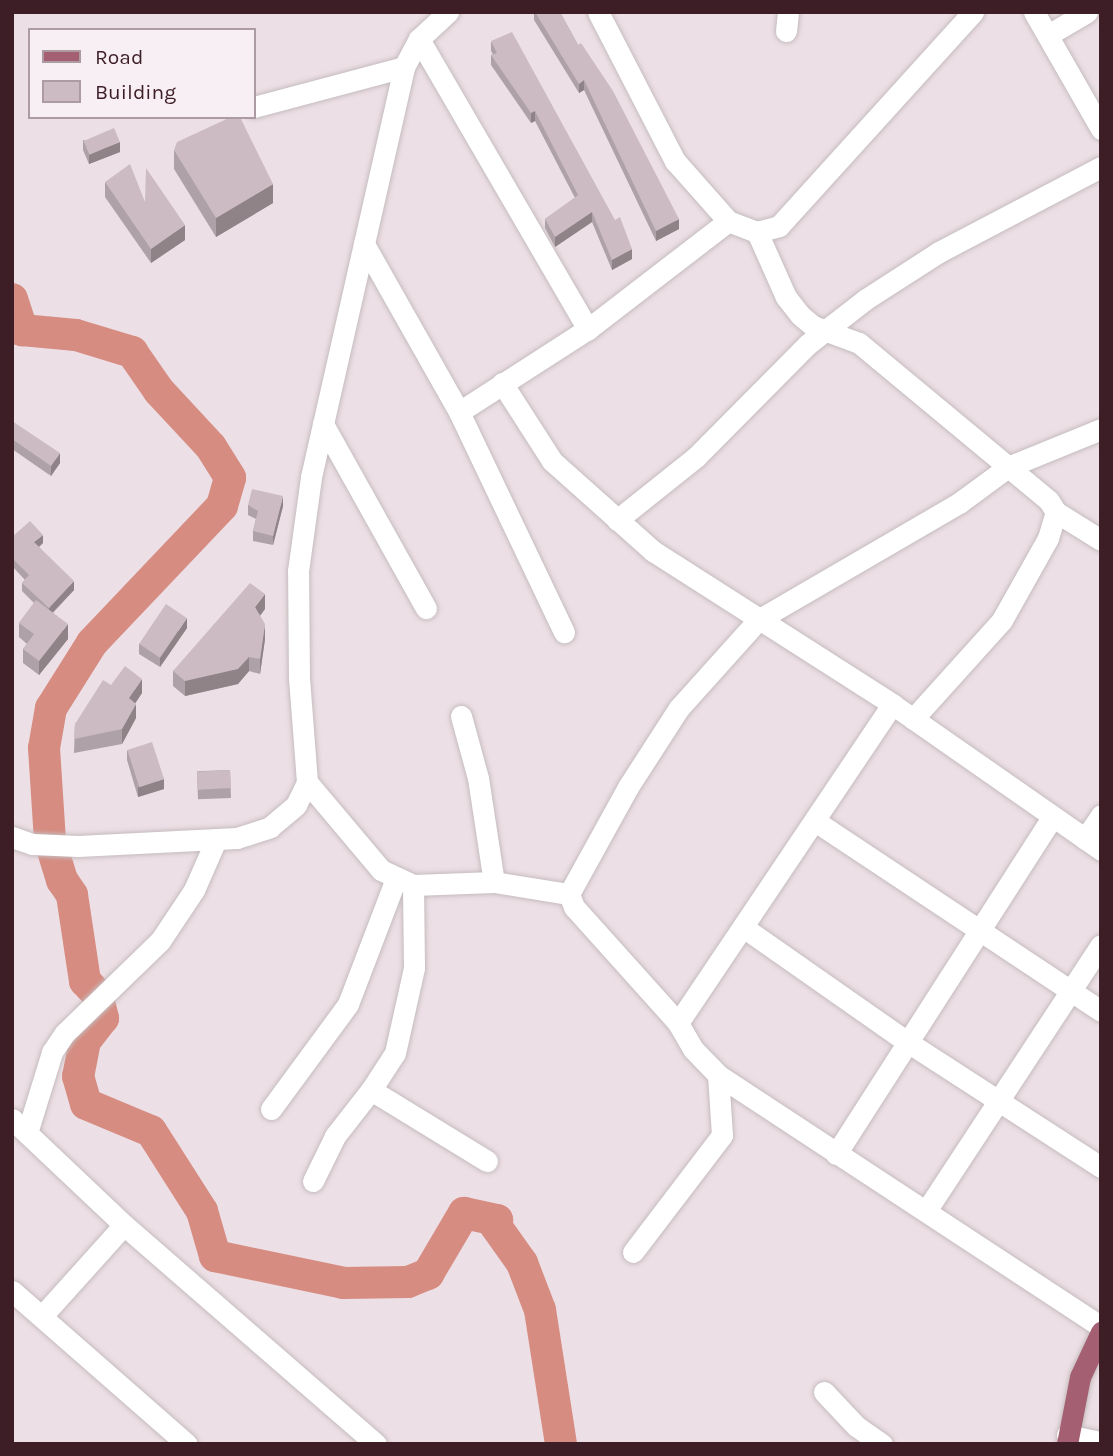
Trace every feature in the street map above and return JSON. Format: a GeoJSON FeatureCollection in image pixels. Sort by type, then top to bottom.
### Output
{"type":"FeatureCollection","features":[{"type":"Feature","properties":{"kind":"main road"},"geometry":{"type":"LineString","coordinates":[[1067,1440],[1080,1377],[1101,1329]]}},
{"type":"Feature","properties":{"kind":"street"},"geometry":{"type":"LineString","coordinates":[[22,840],[78,846],[216,840],[270,827],[296,805],[307,782],[299,678],[298,570],[323,424],[404,67],[419,39],[447,12]]}},
{"type":"Feature","properties":{"kind":"street"},"geometry":{"type":"LineString","coordinates":[[598,12],[675,161],[729,220],[757,232],[779,226],[973,12]]}},
{"type":"Feature","properties":{"kind":"street"},"geometry":{"type":"LineString","coordinates":[[1034,12],[1101,129]]}},
{"type":"Feature","properties":{"kind":"street"},"geometry":{"type":"LineString","coordinates":[[1048,35],[1087,12]]}},
{"type":"Feature","properties":{"kind":"street"},"geometry":{"type":"LineString","coordinates":[[419,39],[588,329]]}},
{"type":"Feature","properties":{"kind":"street"},"geometry":{"type":"LineString","coordinates":[[256,106],[404,67]]}},
{"type":"Feature","properties":{"kind":"street"},"geometry":{"type":"LineString","coordinates":[[617,520],[696,457],[808,344],[829,331],[866,299],[939,252],[1101,167]]}},
{"type":"Feature","properties":{"kind":"street"},"geometry":{"type":"LineString","coordinates":[[459,412],[588,329],[729,220]]}},
{"type":"Feature","properties":{"kind":"street"},"geometry":{"type":"LineString","coordinates":[[757,232],[786,297],[813,326],[859,343],[1049,501],[1056,512],[1101,540]]}},
{"type":"Feature","properties":{"kind":"street"},"geometry":{"type":"LineString","coordinates":[[364,244],[459,412],[564,632]]}},
{"type":"Feature","properties":{"kind":"street"},"geometry":{"type":"LineString","coordinates":[[502,383],[552,461],[653,551],[892,704],[1093,844],[1101,815]]}},
{"type":"Feature","properties":{"kind":"street"},"geometry":{"type":"LineString","coordinates":[[323,424],[426,608]]}},
{"type":"Feature","properties":{"kind":"street"},"geometry":{"type":"LineString","coordinates":[[1101,429],[1008,467],[959,503],[758,620],[679,708],[628,787],[569,894],[574,907],[678,1023],[693,1049],[718,1075],[1101,1329]]}},
{"type":"Feature","properties":{"kind":"street"},"geometry":{"type":"LineString","coordinates":[[913,719],[1002,620],[1048,538],[1056,512]]}},
{"type":"Feature","properties":{"kind":"street"},"geometry":{"type":"LineString","coordinates":[[678,1023],[892,704]]}},
{"type":"Feature","properties":{"kind":"street"},"geometry":{"type":"LineString","coordinates":[[461,716],[478,778],[494,882]]}},
{"type":"Feature","properties":{"kind":"street"},"geometry":{"type":"LineString","coordinates":[[307,782],[380,870],[404,881],[494,882],[569,894]]}},
{"type":"Feature","properties":{"kind":"street"},"geometry":{"type":"LineString","coordinates":[[836,1154],[906,1041],[980,932],[1052,818]]}},
{"type":"Feature","properties":{"kind":"street"},"geometry":{"type":"LineString","coordinates":[[815,821],[1101,1011]]}},
{"type":"Feature","properties":{"kind":"street"},"geometry":{"type":"LineString","coordinates":[[216,840],[194,890],[160,941],[108,996],[87,1010],[52,1052],[20,1126],[124,1225],[376,1444]]}},
{"type":"Feature","properties":{"kind":"street"},"geometry":{"type":"LineString","coordinates":[[313,1181],[335,1136],[371,1090],[395,1052],[414,968],[404,881]]}},
{"type":"Feature","properties":{"kind":"street"},"geometry":{"type":"LineString","coordinates":[[271,1109],[348,1004],[404,881]]}},
{"type":"Feature","properties":{"kind":"street"},"geometry":{"type":"LineString","coordinates":[[743,927],[906,1041],[1101,1167]]}},
{"type":"Feature","properties":{"kind":"street"},"geometry":{"type":"LineString","coordinates":[[926,1211],[996,1100],[1101,945]]}},
{"type":"Feature","properties":{"kind":"street"},"geometry":{"type":"LineString","coordinates":[[633,1252],[722,1135],[718,1075]]}},
{"type":"Feature","properties":{"kind":"street"},"geometry":{"type":"LineString","coordinates":[[371,1090],[487,1161]]}},
{"type":"Feature","properties":{"kind":"street"},"geometry":{"type":"LineString","coordinates":[[42,1316],[124,1225]]}},
{"type":"Feature","properties":{"kind":"street"},"geometry":{"type":"LineString","coordinates":[[12,1291],[187,1444]]}},
{"type":"Feature","properties":{"kind":"street"},"geometry":{"type":"LineString","coordinates":[[824,1392],[856,1426],[883,1444]]}},
{"type":"Feature","properties":{"kind":"street"},"geometry":{"type":"LineString","coordinates":[[1067,1440],[1101,1442]]}},
{"type":"Feature","properties":{"kind":"building"},"geometry":{"type":"Polygon","coordinates":[[[535,12],[560,12],[578,45],[581,43],[613,91],[679,219],[656,231],[584,80],[579,84],[535,12]]]}},
{"type":"Feature","properties":{"kind":"building"},"geometry":{"type":"Polygon","coordinates":[[[512,32],[615,220],[620,217],[632,249],[612,260],[592,212],[555,237],[545,219],[578,195],[535,111],[531,113],[491,55],[497,53],[491,41],[512,32]]]}},
{"type":"Feature","properties":{"kind":"building"},"geometry":{"type":"Polygon","coordinates":[[[227,119],[241,119],[273,184],[216,218],[174,150],[177,142],[227,119]]]}},
{"type":"Feature","properties":{"kind":"building"},"geometry":{"type":"Polygon","coordinates":[[[114,128],[120,142],[89,155],[84,141],[114,128]]]}},
{"type":"Feature","properties":{"kind":"building"},"geometry":{"type":"Polygon","coordinates":[[[130,164],[145,202],[146,168],[185,225],[151,249],[105,182],[130,164]]]}},
{"type":"Feature","properties":{"kind":"building"},"geometry":{"type":"Polygon","coordinates":[[[12,421],[60,453],[51,466],[12,439],[12,421]]]}},
{"type":"Feature","properties":{"kind":"building"},"geometry":{"type":"Polygon","coordinates":[[[252,489],[283,496],[273,536],[253,531],[258,511],[248,505],[252,489]]]}},
{"type":"Feature","properties":{"kind":"building"},"geometry":{"type":"Polygon","coordinates":[[[30,521],[43,535],[34,542],[74,581],[49,608],[22,583],[29,575],[12,558],[12,537],[30,521]]]}},
{"type":"Feature","properties":{"kind":"building"},"geometry":{"type":"Polygon","coordinates":[[[250,583],[265,594],[255,607],[265,624],[260,659],[249,657],[238,669],[185,681],[173,671],[250,583]]]}},
{"type":"Feature","properties":{"kind":"building"},"geometry":{"type":"Polygon","coordinates":[[[36,600],[68,624],[39,661],[23,649],[34,634],[19,623],[36,600]]]}},
{"type":"Feature","properties":{"kind":"building"},"geometry":{"type":"Polygon","coordinates":[[[166,604],[187,618],[160,658],[139,644],[166,604]]]}},
{"type":"Feature","properties":{"kind":"building"},"geometry":{"type":"Polygon","coordinates":[[[125,666],[142,679],[129,698],[136,704],[122,729],[74,739],[75,724],[103,680],[111,685],[125,666]]]}},
{"type":"Feature","properties":{"kind":"building"},"geometry":{"type":"Polygon","coordinates":[[[152,742],[164,779],[139,787],[127,750],[152,742]]]}},
{"type":"Feature","properties":{"kind":"building"},"geometry":{"type":"Polygon","coordinates":[[[230,770],[231,788],[198,790],[197,772],[230,770]]]}},
{"type":"Feature","properties":{"kind":"waterway"},"geometry":{"type":"LineString","coordinates":[[12,299],[22,330],[76,335],[132,352],[159,391],[211,447],[230,478],[222,506],[92,643],[51,708],[44,748],[50,841],[62,880],[72,895],[85,981],[97,994],[103,1018],[85,1041],[78,1076],[86,1104],[151,1131],[202,1211],[215,1256],[344,1283],[408,1282],[428,1274],[464,1213],[497,1220],[495,1225],[522,1263],[540,1310],[561,1444]]}}]}
